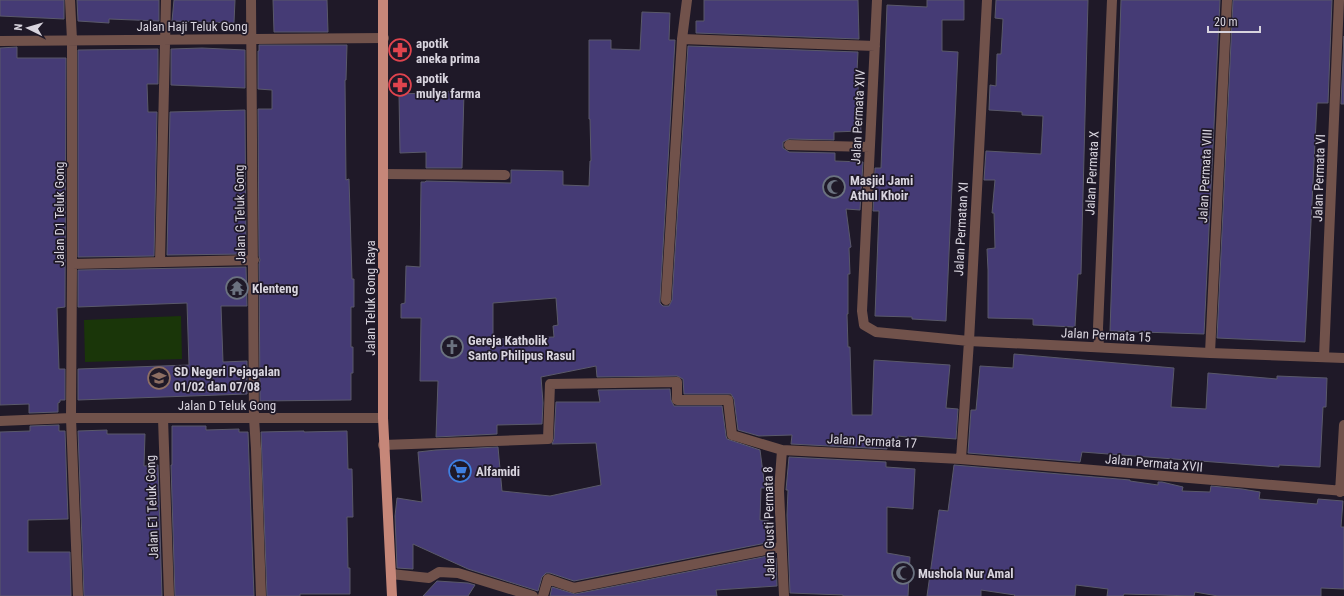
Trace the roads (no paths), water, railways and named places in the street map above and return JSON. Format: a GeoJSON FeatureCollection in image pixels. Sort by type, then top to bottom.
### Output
{"type":"FeatureCollection","features":[{"type":"Feature","properties":{"kind":"main road","name":"Jalan Teluk Gong Raya"},"geometry":{"type":"LineString","coordinates":[[383,0],[382,418],[392,596]]}},
{"type":"Feature","properties":{"kind":"street"},"geometry":{"type":"LineString","coordinates":[[70,0],[72,40]]}},
{"type":"Feature","properties":{"kind":"street"},"geometry":{"type":"LineString","coordinates":[[160,262],[166,0]]}},
{"type":"Feature","properties":{"kind":"street","name":"Jalan G Teluk Gong"},"geometry":{"type":"LineString","coordinates":[[251,0],[254,418],[261,596]]}},
{"type":"Feature","properties":{"kind":"street"},"geometry":{"type":"LineString","coordinates":[[666,300],[682,38],[687,0]]}},
{"type":"Feature","properties":{"kind":"street","name":"Jalan Permata XIV"},"geometry":{"type":"LineString","coordinates":[[868,329],[864,325],[862,311],[877,0]]}},
{"type":"Feature","properties":{"kind":"street","name":"Jalan Permatan XI"},"geometry":{"type":"LineString","coordinates":[[961,459],[969,341],[987,0]]}},
{"type":"Feature","properties":{"kind":"street","name":"Jalan Permata X"},"geometry":{"type":"LineString","coordinates":[[1099,348],[1098,328],[1112,0]]}},
{"type":"Feature","properties":{"kind":"street","name":"Jalan Permata VIII"},"geometry":{"type":"LineString","coordinates":[[1210,353],[1227,0]]}},
{"type":"Feature","properties":{"kind":"street","name":"Jalan Permata VI"},"geometry":{"type":"LineString","coordinates":[[1324,357],[1339,0]]}},
{"type":"Feature","properties":{"kind":"street","name":"Jalan Haji Teluk Gong"},"geometry":{"type":"LineString","coordinates":[[0,41],[384,38]]}},
{"type":"Feature","properties":{"kind":"street"},"geometry":{"type":"LineString","coordinates":[[682,38],[875,46]]}},
{"type":"Feature","properties":{"kind":"street","name":"Jalan D1 Teluk Gong"},"geometry":{"type":"LineString","coordinates":[[71,418],[72,40]]}},
{"type":"Feature","properties":{"kind":"street"},"geometry":{"type":"LineString","coordinates":[[789,144],[870,147]]}},
{"type":"Feature","properties":{"kind":"street"},"geometry":{"type":"LineString","coordinates":[[383,174],[505,174]]}},
{"type":"Feature","properties":{"kind":"street"},"geometry":{"type":"LineString","coordinates":[[72,264],[254,260]]}},
{"type":"Feature","properties":{"kind":"street","name":"Jalan Permata 15"},"geometry":{"type":"LineString","coordinates":[[868,329],[876,332],[969,341],[1344,358]]}},
{"type":"Feature","properties":{"kind":"street","name":"Jalan Permata 17"},"geometry":{"type":"LineString","coordinates":[[383,445],[548,439],[550,384],[677,382],[676,400],[728,400],[732,435],[782,450],[961,459]]}},
{"type":"Feature","properties":{"kind":"street"},"geometry":{"type":"LineString","coordinates":[[71,418],[78,596]]}},
{"type":"Feature","properties":{"kind":"street","name":"Jalan D Teluk Gong"},"geometry":{"type":"LineString","coordinates":[[0,421],[71,418],[382,418]]}},
{"type":"Feature","properties":{"kind":"street","name":"Jalan E1 Teluk Gong"},"geometry":{"type":"LineString","coordinates":[[162,418],[169,596]]}},
{"type":"Feature","properties":{"kind":"street"},"geometry":{"type":"LineString","coordinates":[[1342,492],[1344,425]]}},
{"type":"Feature","properties":{"kind":"street","name":"Jalan Gusti Permata 8"},"geometry":{"type":"LineString","coordinates":[[782,450],[779,491],[784,596]]}},
{"type":"Feature","properties":{"kind":"street","name":"Jalan Permata XVII"},"geometry":{"type":"LineString","coordinates":[[961,459],[1342,492]]}},
{"type":"Feature","properties":{"kind":"street"},"geometry":{"type":"LineString","coordinates":[[543,596],[548,579],[574,588],[781,547]]}},
{"type":"Feature","properties":{"kind":"street"},"geometry":{"type":"LineString","coordinates":[[391,574],[429,578],[439,572],[458,572],[534,596]]}},
{"type":"Feature","properties":{"kind":"place","name":"apotik aneka prima"},"geometry":{"type":"Point","coordinates":[400,50]}},
{"type":"Feature","properties":{"kind":"place","name":"apotik mulya farma"},"geometry":{"type":"Point","coordinates":[400,85]}},
{"type":"Feature","properties":{"kind":"place","name":"Masjid Jami Athul Khoir"},"geometry":{"type":"Point","coordinates":[834,187]}},
{"type":"Feature","properties":{"kind":"place","name":"Klenteng"},"geometry":{"type":"Point","coordinates":[237,288]}},
{"type":"Feature","properties":{"kind":"place","name":"Gereja Katholik Santo Philipus Rasul"},"geometry":{"type":"Point","coordinates":[452,347]}},
{"type":"Feature","properties":{"kind":"place","name":"SD Negeri Pejagalan 01/02 dan 07/08"},"geometry":{"type":"Point","coordinates":[159,378]}},
{"type":"Feature","properties":{"kind":"place","name":"Alfamidi"},"geometry":{"type":"Point","coordinates":[460,471]}},
{"type":"Feature","properties":{"kind":"place","name":"Mushola Nur Amal"},"geometry":{"type":"Point","coordinates":[903,573]}}]}
